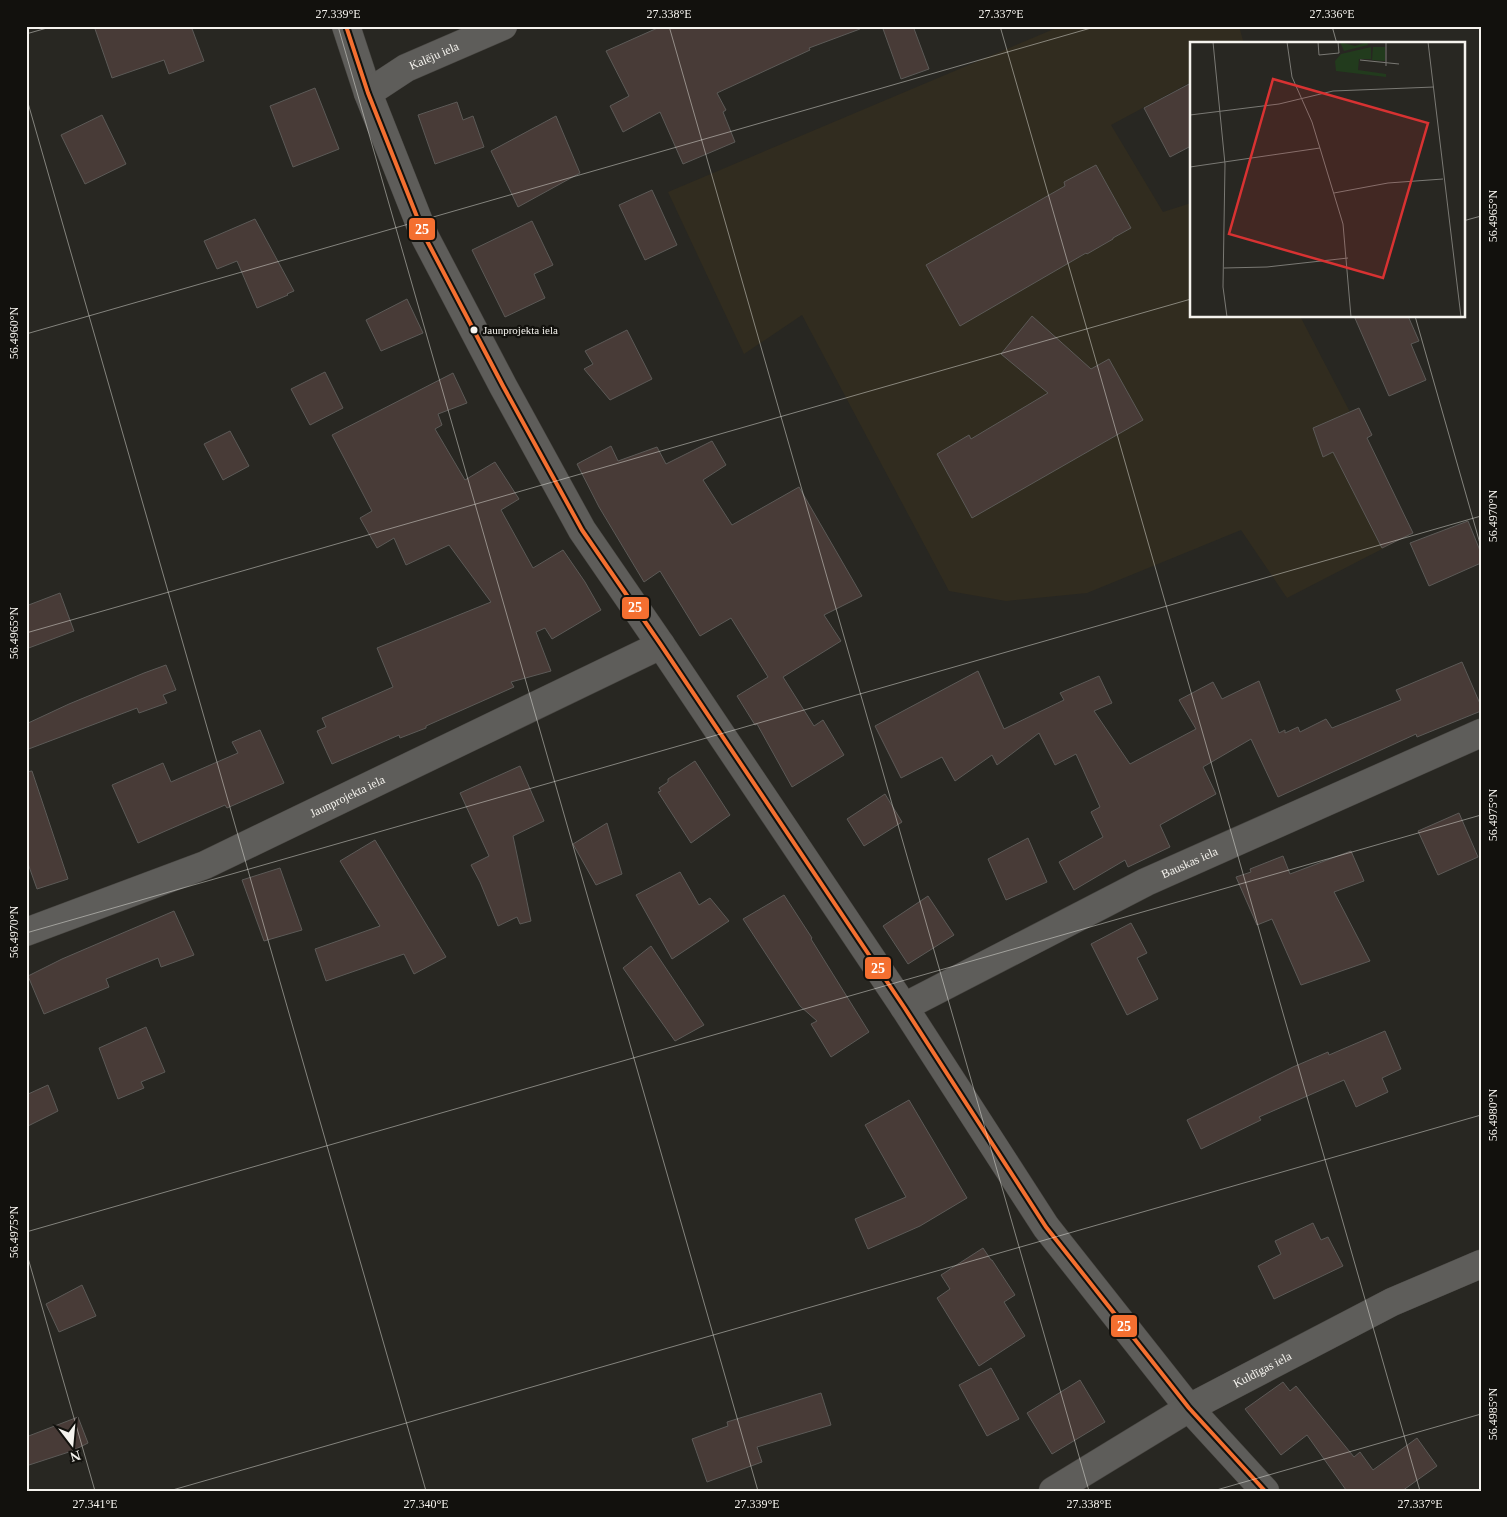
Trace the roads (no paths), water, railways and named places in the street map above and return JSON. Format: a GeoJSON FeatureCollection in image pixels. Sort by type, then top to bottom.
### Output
{"type":"FeatureCollection","features":[{"type":"Feature","properties":{"kind":"street"},"geometry":{"type":"LineString","coordinates":[[346,26],[368,93],[425,237],[502,386],[582,530],[904,1007],[1046,1227],[1189,1408],[1265,1491]]}},
{"type":"Feature","properties":{"kind":"street","name":"Kalēju iela"},"geometry":{"type":"LineString","coordinates":[[368,93],[406,68],[503,26]]}},
{"type":"Feature","properties":{"kind":"street","name":"Jaunprojekta iela"},"geometry":{"type":"LineString","coordinates":[[26,932],[205,865],[661,645]]}},
{"type":"Feature","properties":{"kind":"street","name":"Bauskas iela"},"geometry":{"type":"LineString","coordinates":[[904,1007],[1146,882],[1481,733]]}},
{"type":"Feature","properties":{"kind":"street","name":"Kuldīgas iela"},"geometry":{"type":"LineString","coordinates":[[1053,1491],[1189,1408],[1392,1302],[1481,1264]]}},
{"type":"Feature","properties":{"kind":"place","name":"Jaunprojekta iela"},"geometry":{"type":"Point","coordinates":[474,330]}}]}
